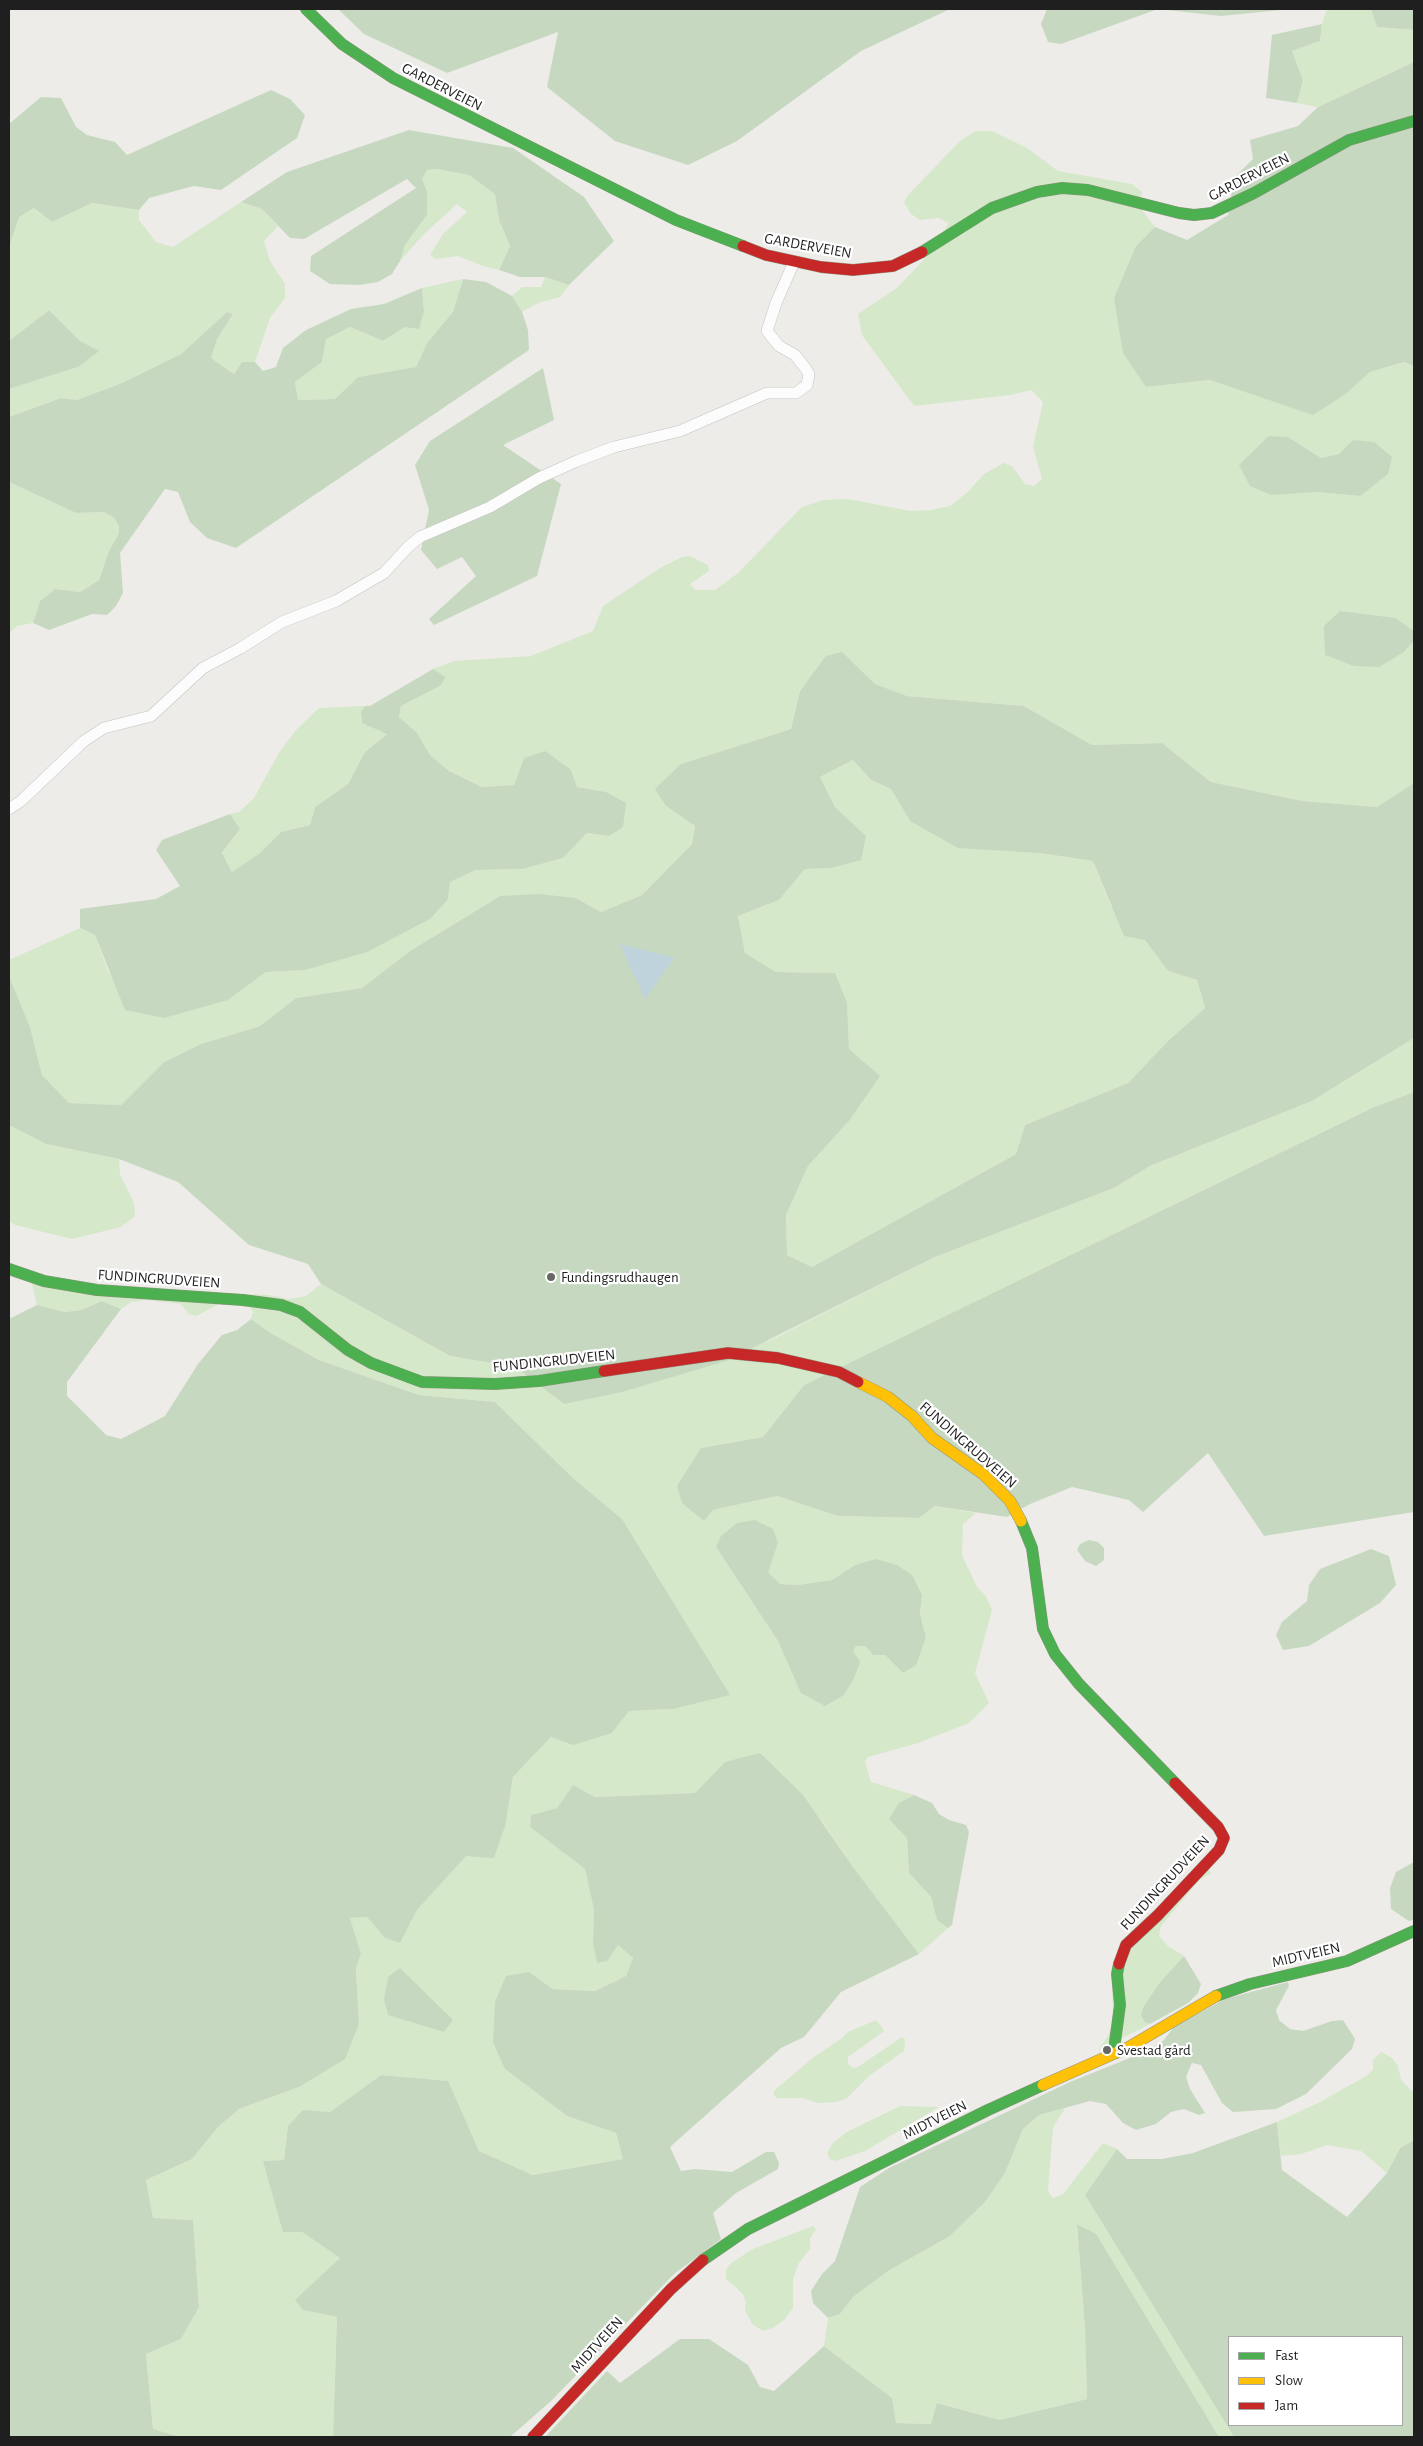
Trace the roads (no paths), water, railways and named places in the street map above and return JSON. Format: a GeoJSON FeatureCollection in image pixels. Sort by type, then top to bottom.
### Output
{"type":"FeatureCollection","features":[{"type":"Feature","properties":{"kind":"street","name":"GARDERVEIEN"},"geometry":{"type":"LineString","coordinates":[[306,9],[348,49],[393,78],[676,220],[741,247],[794,262],[853,270],[893,266],[918,255],[992,208],[1024,194],[1048,190],[1088,190],[1179,213],[1194,215],[1212,213],[1245,198],[1349,140],[1414,121]]}},
{"type":"Feature","properties":{"kind":"street"},"geometry":{"type":"LineString","coordinates":[[9,809],[21,801],[84,741],[104,728],[151,716],[203,668],[239,649],[282,622],[336,601],[384,573],[420,537],[490,507],[540,478],[577,461],[614,447],[680,431],[767,393],[796,393],[807,384],[809,374],[795,355],[779,346],[767,331],[776,303],[794,262]]}},
{"type":"Feature","properties":{"kind":"street","name":"FUNDINGRUDVEIEN"},"geometry":{"type":"LineString","coordinates":[[9,1269],[44,1281],[97,1290],[243,1300],[281,1305],[300,1312],[348,1350],[371,1363],[422,1382],[495,1384],[539,1381],[728,1353],[778,1358],[839,1372],[888,1397],[912,1416],[932,1438],[983,1474],[1010,1501],[1021,1520],[1032,1548],[1043,1628],[1055,1654],[1079,1684],[1125,1729],[1218,1827],[1223,1835],[1224,1840],[1219,1850],[1158,1915],[1126,1945],[1120,1956],[1117,1974],[1120,2005],[1114,2042],[1116,2053]]}},
{"type":"Feature","properties":{"kind":"street","name":"MIDTVEIEN"},"geometry":{"type":"LineString","coordinates":[[533,2437],[671,2289],[711,2253],[730,2240],[988,2110],[1116,2053],[1198,2005],[1231,1990],[1347,1961],[1414,1931]]}},
{"type":"Feature","properties":{"kind":"water"},"geometry":{"type":"Polygon","coordinates":[[[620,944],[674,958],[645,999],[620,944]]]}},
{"type":"Feature","properties":{"kind":"place","name":"Fundingsrudhaugen"},"geometry":{"type":"Point","coordinates":[551,1277]}},
{"type":"Feature","properties":{"kind":"place","name":"Svestad gård"},"geometry":{"type":"Point","coordinates":[1107,2050]}}]}
